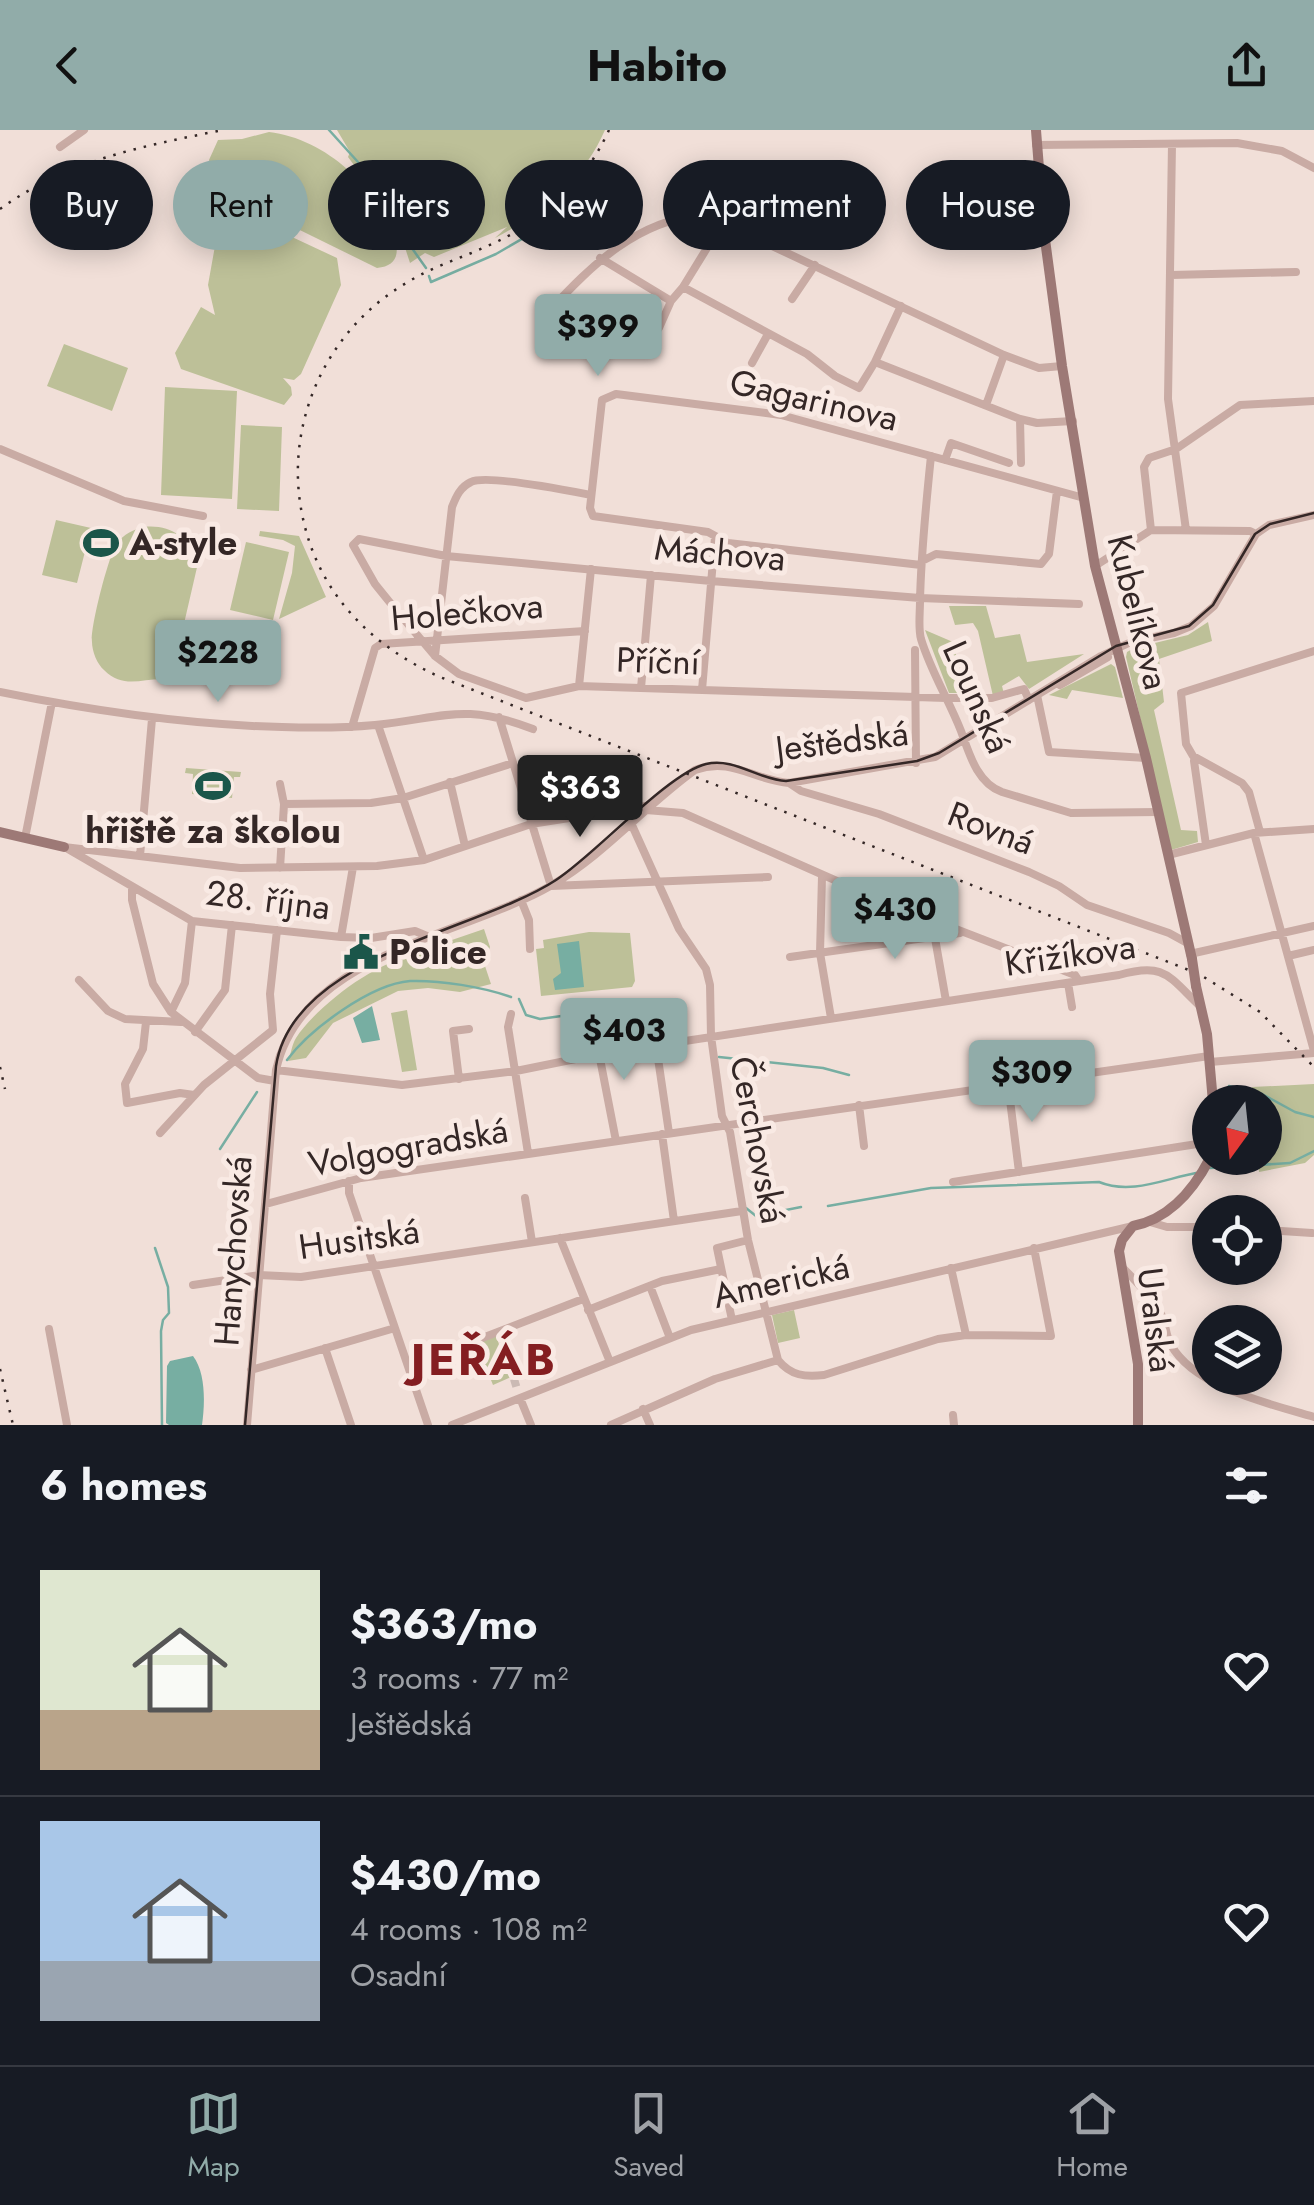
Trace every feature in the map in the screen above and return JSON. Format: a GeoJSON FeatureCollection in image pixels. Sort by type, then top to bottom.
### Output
{"type":"FeatureCollection","features":[{"type":"Feature","properties":{"kind":"street"},"geometry":{"type":"LineString","coordinates":[[60,147],[84,130]]}},
{"type":"Feature","properties":{"kind":"street","name":"Kubelíkova"},"geometry":{"type":"LineString","coordinates":[[1036,130],[1062,366],[1096,566],[1183,919],[1212,1085]]}},
{"type":"Feature","properties":{"kind":"street"},"geometry":{"type":"LineString","coordinates":[[1036,144],[1252,146],[1282,151],[1314,168]]}},
{"type":"Feature","properties":{"kind":"street"},"geometry":{"type":"LineString","coordinates":[[1172,144],[1168,399],[1186,530]]}},
{"type":"Feature","properties":{"kind":"street"},"geometry":{"type":"LineString","coordinates":[[549,311],[600,258],[639,232],[679,216],[704,214],[1004,355],[1039,368],[1062,366]]}},
{"type":"Feature","properties":{"kind":"street"},"geometry":{"type":"LineString","coordinates":[[659,328],[671,301],[707,250]]}},
{"type":"Feature","properties":{"kind":"street"},"geometry":{"type":"LineString","coordinates":[[600,258],[671,301]]}},
{"type":"Feature","properties":{"kind":"street"},"geometry":{"type":"LineString","coordinates":[[792,300],[816,265]]}},
{"type":"Feature","properties":{"kind":"street"},"geometry":{"type":"LineString","coordinates":[[1171,275],[1296,272]]}},
{"type":"Feature","properties":{"kind":"street"},"geometry":{"type":"LineString","coordinates":[[683,287],[858,388],[876,362],[902,306]]}},
{"type":"Feature","properties":{"kind":"street"},"geometry":{"type":"LineString","coordinates":[[752,363],[768,334]]}},
{"type":"Feature","properties":{"kind":"street"},"geometry":{"type":"LineString","coordinates":[[986,405],[1004,355]]}},
{"type":"Feature","properties":{"kind":"street"},"geometry":{"type":"LineString","coordinates":[[876,362],[1020,418],[1037,423],[1073,421]]}},
{"type":"Feature","properties":{"kind":"street","name":"Gagarinova"},"geometry":{"type":"LineString","coordinates":[[591,495],[602,400],[616,394],[781,415],[1084,498]]}},
{"type":"Feature","properties":{"kind":"street"},"geometry":{"type":"LineString","coordinates":[[1151,530],[1144,467],[1149,458],[1176,450],[1240,405],[1314,402]]}},
{"type":"Feature","properties":{"kind":"street"},"geometry":{"type":"LineString","coordinates":[[1020,418],[1021,463]]}},
{"type":"Feature","properties":{"kind":"street"},"geometry":{"type":"LineString","coordinates":[[945,460],[952,443],[1009,463]]}},
{"type":"Feature","properties":{"kind":"street"},"geometry":{"type":"LineString","coordinates":[[0,448],[124,500],[203,516]]}},
{"type":"Feature","properties":{"kind":"street","name":"Gagarinova"},"geometry":{"type":"LineString","coordinates":[[920,635],[921,563],[931,456]]}},
{"type":"Feature","properties":{"kind":"street"},"geometry":{"type":"LineString","coordinates":[[435,656],[452,507],[458,492],[472,480],[591,495],[593,516],[601,519],[708,532],[728,543],[921,563],[936,554],[1042,564],[1049,554],[1056,491]]}},
{"type":"Feature","properties":{"kind":"street"},"geometry":{"type":"LineString","coordinates":[[1096,566],[1151,530],[1256,534],[1269,525],[1314,514]]}},
{"type":"Feature","properties":{"kind":"street","name":"Ještědská"},"geometry":{"type":"LineString","coordinates":[[276,1081],[285,1040],[302,1014],[356,972],[428,936],[551,886],[695,770],[725,764],[774,782],[789,782],[935,757],[1036,696],[1074,680],[1117,648],[1174,633],[1199,621],[1214,606],[1256,534]]}},
{"type":"Feature","properties":{"kind":"street"},"geometry":{"type":"LineString","coordinates":[[702,690],[715,538]]}},
{"type":"Feature","properties":{"kind":"street","name":"Máchova"},"geometry":{"type":"LineString","coordinates":[[359,539],[446,556],[711,581],[920,598],[1079,604]]}},
{"type":"Feature","properties":{"kind":"street","name":"Příční"},"geometry":{"type":"LineString","coordinates":[[359,539],[353,545],[374,584],[435,656],[459,674],[526,698],[580,686],[946,698],[992,698],[1024,689],[1036,696]]}},
{"type":"Feature","properties":{"kind":"street"},"geometry":{"type":"LineString","coordinates":[[580,686],[591,570]]}},
{"type":"Feature","properties":{"kind":"street"},"geometry":{"type":"LineString","coordinates":[[641,688],[651,574]]}},
{"type":"Feature","properties":{"kind":"street","name":"Holečkova"},"geometry":{"type":"LineString","coordinates":[[352,727],[376,648],[386,643],[586,630]]}},
{"type":"Feature","properties":{"kind":"street","name":"Lounská"},"geometry":{"type":"LineString","coordinates":[[920,635],[964,740],[991,788],[1071,813],[1158,812]]}},
{"type":"Feature","properties":{"kind":"street"},"geometry":{"type":"LineString","coordinates":[[915,650],[916,762]]}},
{"type":"Feature","properties":{"kind":"street"},"geometry":{"type":"LineString","coordinates":[[1314,651],[1181,693],[1186,744],[1193,756],[1242,783],[1252,800],[1314,1052]]}},
{"type":"Feature","properties":{"kind":"street"},"geometry":{"type":"LineString","coordinates":[[0,692],[152,718],[282,728],[378,725],[449,712],[499,717],[533,729]]}},
{"type":"Feature","properties":{"kind":"street"},"geometry":{"type":"LineString","coordinates":[[1036,696],[1049,752],[1146,758]]}},
{"type":"Feature","properties":{"kind":"street"},"geometry":{"type":"LineString","coordinates":[[26,838],[52,702]]}},
{"type":"Feature","properties":{"kind":"street"},"geometry":{"type":"LineString","coordinates":[[499,717],[551,886],[768,877]]}},
{"type":"Feature","properties":{"kind":"street"},"geometry":{"type":"LineString","coordinates":[[140,856],[152,718]]}},
{"type":"Feature","properties":{"kind":"street"},"geometry":{"type":"LineString","coordinates":[[378,725],[424,860]]}},
{"type":"Feature","properties":{"kind":"street"},"geometry":{"type":"LineString","coordinates":[[1194,761],[1206,845]]}},
{"type":"Feature","properties":{"kind":"street"},"geometry":{"type":"LineString","coordinates":[[284,804],[370,804],[403,798],[513,763]]}},
{"type":"Feature","properties":{"kind":"street"},"geometry":{"type":"LineString","coordinates":[[450,782],[465,846]]}},
{"type":"Feature","properties":{"kind":"street","name":"Rovná"},"geometry":{"type":"LineString","coordinates":[[789,782],[801,792],[879,814],[1028,872],[1086,904],[1169,933],[1190,952]]}},
{"type":"Feature","properties":{"kind":"street"},"geometry":{"type":"LineString","coordinates":[[280,784],[284,804],[280,868]]}},
{"type":"Feature","properties":{"kind":"street"},"geometry":{"type":"LineString","coordinates":[[64,847],[240,868],[353,867],[424,860],[531,824],[649,807],[683,813],[822,876],[1080,981]]}},
{"type":"Feature","properties":{"kind":"street","name":"Čerchovská"},"geometry":{"type":"LineString","coordinates":[[631,822],[679,929],[706,969],[711,1036],[726,1125],[748,1240],[778,1360]]}},
{"type":"Feature","properties":{"kind":"street"},"geometry":{"type":"LineString","coordinates":[[1168,855],[1257,832],[1314,829]]}},
{"type":"Feature","properties":{"kind":"street","name":"28. října"},"geometry":{"type":"LineString","coordinates":[[0,832],[64,847],[192,920],[341,938],[415,931],[428,936]]}},
{"type":"Feature","properties":{"kind":"street"},"geometry":{"type":"LineString","coordinates":[[341,938],[353,867]]}},
{"type":"Feature","properties":{"kind":"street"},"geometry":{"type":"LineString","coordinates":[[822,876],[820,953],[831,1018]]}},
{"type":"Feature","properties":{"kind":"street"},"geometry":{"type":"LineString","coordinates":[[132,888],[153,984],[172,1012],[258,1078],[276,1081]]}},
{"type":"Feature","properties":{"kind":"street"},"geometry":{"type":"LineString","coordinates":[[522,900],[530,930],[530,949]]}},
{"type":"Feature","properties":{"kind":"street"},"geometry":{"type":"LineString","coordinates":[[1169,933],[1183,919]]}},
{"type":"Feature","properties":{"kind":"street"},"geometry":{"type":"LineString","coordinates":[[172,1012],[185,983],[192,920]]}},
{"type":"Feature","properties":{"kind":"street"},"geometry":{"type":"LineString","coordinates":[[932,920],[946,1001]]}},
{"type":"Feature","properties":{"kind":"street"},"geometry":{"type":"LineString","coordinates":[[195,1032],[224,990],[232,925]]}},
{"type":"Feature","properties":{"kind":"street"},"geometry":{"type":"LineString","coordinates":[[1190,952],[1314,926]]}},
{"type":"Feature","properties":{"kind":"street"},"geometry":{"type":"LineString","coordinates":[[160,1132],[194,1095],[272,1030],[270,994],[277,930]]}},
{"type":"Feature","properties":{"kind":"street"},"geometry":{"type":"LineString","coordinates":[[790,957],[964,932]]}},
{"type":"Feature","properties":{"kind":"street"},"geometry":{"type":"LineString","coordinates":[[1288,956],[1314,950]]}},
{"type":"Feature","properties":{"kind":"street","name":"Křižíkova"},"geometry":{"type":"LineString","coordinates":[[639,1048],[1145,968],[1156,970],[1200,1006]]}},
{"type":"Feature","properties":{"kind":"street"},"geometry":{"type":"LineString","coordinates":[[79,980],[108,1011],[146,1022],[182,1022]]}},
{"type":"Feature","properties":{"kind":"street"},"geometry":{"type":"LineString","coordinates":[[1068,983],[1072,1008]]}},
{"type":"Feature","properties":{"kind":"street"},"geometry":{"type":"LineString","coordinates":[[511,1014],[508,1026],[528,1153]]}},
{"type":"Feature","properties":{"kind":"street"},"geometry":{"type":"LineString","coordinates":[[146,1022],[143,1048],[125,1084],[127,1103],[180,1093],[194,1095]]}},
{"type":"Feature","properties":{"kind":"street"},"geometry":{"type":"LineString","coordinates":[[459,1079],[453,1031],[469,1028]]}},
{"type":"Feature","properties":{"kind":"street"},"geometry":{"type":"LineString","coordinates":[[595,1032],[616,1141]]}},
{"type":"Feature","properties":{"kind":"street"},"geometry":{"type":"LineString","coordinates":[[656,1045],[674,1221]]}},
{"type":"Feature","properties":{"kind":"street","name":"Volgogradská"},"geometry":{"type":"LineString","coordinates":[[266,1204],[349,1181],[858,1105],[1210,1059],[1314,1052]]}},
{"type":"Feature","properties":{"kind":"street"},"geometry":{"type":"LineString","coordinates":[[276,1070],[402,1084],[516,1071],[600,1054]]}},
{"type":"Feature","properties":{"kind":"street","name":"Hanychovská"},"geometry":{"type":"LineString","coordinates":[[247,1425],[276,1081]]}},
{"type":"Feature","properties":{"kind":"street"},"geometry":{"type":"LineString","coordinates":[[1008,1084],[1019,1172]]}},
{"type":"Feature","properties":{"kind":"street"},"geometry":{"type":"LineString","coordinates":[[858,1105],[864,1146]]}},
{"type":"Feature","properties":{"kind":"street"},"geometry":{"type":"LineString","coordinates":[[953,1182],[1192,1145]]}},
{"type":"Feature","properties":{"kind":"street"},"geometry":{"type":"LineString","coordinates":[[1133,1226],[1171,1210],[1197,1175]]}},
{"type":"Feature","properties":{"kind":"street"},"geometry":{"type":"LineString","coordinates":[[349,1181],[349,1193],[428,1425]]}},
{"type":"Feature","properties":{"kind":"street"},"geometry":{"type":"LineString","coordinates":[[525,1198],[532,1242]]}},
{"type":"Feature","properties":{"kind":"street","name":"Husitská"},"geometry":{"type":"LineString","coordinates":[[194,1285],[259,1275],[301,1277],[742,1211]]}},
{"type":"Feature","properties":{"kind":"street"},"geometry":{"type":"LineString","coordinates":[[1150,1222],[1192,1227]]}},
{"type":"Feature","properties":{"kind":"street","name":"Americká"},"geometry":{"type":"LineString","coordinates":[[452,1425],[670,1338],[1133,1226]]}},
{"type":"Feature","properties":{"kind":"street","name":"Uralská"},"geometry":{"type":"LineString","coordinates":[[1133,1226],[1119,1250],[1138,1364],[1138,1425]]}},
{"type":"Feature","properties":{"kind":"street"},"geometry":{"type":"LineString","coordinates":[[1282,1231],[1312,1233]]}},
{"type":"Feature","properties":{"kind":"street"},"geometry":{"type":"LineString","coordinates":[[560,1238],[610,1362]]}},
{"type":"Feature","properties":{"kind":"street"},"geometry":{"type":"LineString","coordinates":[[732,1320],[716,1248],[748,1240]]}},
{"type":"Feature","properties":{"kind":"street"},"geometry":{"type":"LineString","coordinates":[[611,1425],[715,1379],[778,1360],[784,1368],[806,1377],[824,1375],[938,1338],[1051,1336],[1034,1248]]}},
{"type":"Feature","properties":{"kind":"street"},"geometry":{"type":"LineString","coordinates":[[952,1268],[966,1335]]}},
{"type":"Feature","properties":{"kind":"street"},"geometry":{"type":"LineString","coordinates":[[1122,1268],[1158,1310],[1171,1346],[1200,1374],[1234,1392],[1314,1417]]}},
{"type":"Feature","properties":{"kind":"street"},"geometry":{"type":"LineString","coordinates":[[588,1310],[650,1286],[721,1269]]}},
{"type":"Feature","properties":{"kind":"street"},"geometry":{"type":"LineString","coordinates":[[650,1286],[670,1338]]}},
{"type":"Feature","properties":{"kind":"street"},"geometry":{"type":"LineString","coordinates":[[477,1340],[583,1299]]}},
{"type":"Feature","properties":{"kind":"street"},"geometry":{"type":"LineString","coordinates":[[251,1370],[394,1328]]}},
{"type":"Feature","properties":{"kind":"street"},"geometry":{"type":"LineString","coordinates":[[49,1330],[67,1425]]}},
{"type":"Feature","properties":{"kind":"street"},"geometry":{"type":"LineString","coordinates":[[324,1348],[351,1425]]}},
{"type":"Feature","properties":{"kind":"street"},"geometry":{"type":"LineString","coordinates":[[520,1398],[531,1425]]}},
{"type":"Feature","properties":{"kind":"street"},"geometry":{"type":"LineString","coordinates":[[644,1409],[650,1425]]}},
{"type":"Feature","properties":{"kind":"green space"},"geometry":{"type":"Polygon","coordinates":[[[337,130],[605,130],[588,160],[505,160],[505,228],[485,236],[485,160],[350,160],[350,152],[337,130]]]}},
{"type":"Feature","properties":{"kind":"green space"},"geometry":{"type":"Polygon","coordinates":[[[269,132],[290,136],[336,160],[328,160],[328,244],[308,234],[308,160],[209,160],[218,140],[269,132]]]}},
{"type":"Feature","properties":{"kind":"green space"},"geometry":{"type":"Polygon","coordinates":[[[308,244],[337,258],[341,285],[301,374],[294,380],[283,378],[292,395],[284,405],[181,369],[175,353],[201,307],[215,315],[208,285],[214,250],[308,250],[308,244]]]}},
{"type":"Feature","properties":{"kind":"green space"},"geometry":{"type":"Polygon","coordinates":[[[340,250],[397,250],[391,263],[377,268],[340,250]]]}},
{"type":"Feature","properties":{"kind":"green space"},"geometry":{"type":"Polygon","coordinates":[[[406,250],[451,250],[434,257],[425,253],[410,263],[406,250]]]}},
{"type":"Feature","properties":{"kind":"green space"},"geometry":{"type":"Polygon","coordinates":[[[64,344],[128,368],[112,411],[47,386],[64,344]]]}},
{"type":"Feature","properties":{"kind":"green space"},"geometry":{"type":"Polygon","coordinates":[[[165,387],[237,391],[232,499],[161,495],[165,387]]]}},
{"type":"Feature","properties":{"kind":"green space"},"geometry":{"type":"Polygon","coordinates":[[[241,425],[282,427],[279,511],[237,509],[241,425]]]}},
{"type":"Feature","properties":{"kind":"green space"},"geometry":{"type":"Polygon","coordinates":[[[56,520],[91,528],[77,583],[42,575],[56,520]]]}},
{"type":"Feature","properties":{"kind":"green space"},"geometry":{"type":"Polygon","coordinates":[[[143,527],[176,534],[198,563],[171,680],[129,682],[112,677],[101,667],[92,634],[105,575],[117,543],[143,527]]]}},
{"type":"Feature","properties":{"kind":"green space"},"geometry":{"type":"Polygon","coordinates":[[[260,531],[299,536],[326,597],[279,619],[295,546],[259,536],[260,531]]]}},
{"type":"Feature","properties":{"kind":"green space"},"geometry":{"type":"Polygon","coordinates":[[[246,542],[289,552],[273,620],[230,610],[246,542]]]}},
{"type":"Feature","properties":{"kind":"green space"},"geometry":{"type":"Polygon","coordinates":[[[949,606],[986,606],[995,638],[1020,634],[1027,662],[1084,654],[1029,689],[1019,676],[1002,686],[1004,694],[993,696],[978,631],[973,623],[955,625],[949,606]]]}},
{"type":"Feature","properties":{"kind":"green space"},"geometry":{"type":"Polygon","coordinates":[[[1208,622],[1212,641],[1159,659],[1164,702],[1154,710],[1181,830],[1197,831],[1198,842],[1171,850],[1126,657],[1134,648],[1188,635],[1208,622]]]}},
{"type":"Feature","properties":{"kind":"green space"},"geometry":{"type":"Polygon","coordinates":[[[925,630],[953,642],[965,693],[949,693],[925,630]]]}},
{"type":"Feature","properties":{"kind":"green space"},"geometry":{"type":"Polygon","coordinates":[[[1111,664],[1123,698],[1072,690],[1067,699],[1049,695],[1111,664]]]}},
{"type":"Feature","properties":{"kind":"green space","name":"hřiště za školou"},"geometry":{"type":"Polygon","coordinates":[[[186,768],[241,772],[240,777],[234,777],[232,798],[192,794],[193,774],[185,773],[186,768]]]}},
{"type":"Feature","properties":{"kind":"green space"},"geometry":{"type":"Polygon","coordinates":[[[484,929],[490,947],[484,963],[491,984],[460,992],[428,988],[398,991],[333,1023],[306,1058],[288,1061],[305,1026],[348,987],[383,966],[413,957],[411,954],[484,929]]]}},
{"type":"Feature","properties":{"kind":"green space"},"geometry":{"type":"Polygon","coordinates":[[[589,932],[630,933],[635,981],[632,987],[541,996],[536,949],[544,948],[543,940],[589,932]]]}},
{"type":"Feature","properties":{"kind":"green space"},"geometry":{"type":"Polygon","coordinates":[[[407,1010],[417,1070],[402,1072],[391,1013],[407,1010]]]}},
{"type":"Feature","properties":{"kind":"green space"},"geometry":{"type":"Polygon","coordinates":[[[1314,1084],[1314,1155],[1305,1163],[1282,1168],[1282,1086],[1314,1084]]]}},
{"type":"Feature","properties":{"kind":"green space"},"geometry":{"type":"Polygon","coordinates":[[[794,1310],[800,1338],[778,1343],[772,1315],[794,1310]]]}},
{"type":"Feature","properties":{"kind":"green space"},"geometry":{"type":"Polygon","coordinates":[[[496,1336],[511,1377],[493,1385],[476,1343],[496,1336]]]}},
{"type":"Feature","properties":{"kind":"water"},"geometry":{"type":"Polygon","coordinates":[[[579,941],[584,987],[555,990],[553,979],[561,973],[557,944],[579,941]]]}},
{"type":"Feature","properties":{"kind":"water"},"geometry":{"type":"Polygon","coordinates":[[[372,1006],[380,1040],[362,1043],[353,1018],[372,1006]]]}},
{"type":"Feature","properties":{"kind":"water"},"geometry":{"type":"Polygon","coordinates":[[[193,1356],[202,1380],[202,1425],[169,1425],[167,1366],[170,1361],[193,1356]]]}},
{"type":"Feature","properties":{"kind":"waterway"},"geometry":{"type":"LineString","coordinates":[[329,130],[356,160]]}},
{"type":"Feature","properties":{"kind":"waterway"},"geometry":{"type":"LineString","coordinates":[[429,276],[431,282],[505,249]]}},
{"type":"Feature","properties":{"kind":"waterway"},"geometry":{"type":"LineString","coordinates":[[413,250],[426,268]]}},
{"type":"Feature","properties":{"kind":"waterway"},"geometry":{"type":"LineString","coordinates":[[287,1060],[310,1035],[342,1010],[394,984],[448,983],[511,997]]}},
{"type":"Feature","properties":{"kind":"waterway"},"geometry":{"type":"LineString","coordinates":[[519,999],[526,1015],[540,1019],[590,1012]]}},
{"type":"Feature","properties":{"kind":"waterway"},"geometry":{"type":"LineString","coordinates":[[623,1039],[626,1047]]}},
{"type":"Feature","properties":{"kind":"waterway"},"geometry":{"type":"LineString","coordinates":[[629,1052],[638,1051]]}},
{"type":"Feature","properties":{"kind":"waterway"},"geometry":{"type":"LineString","coordinates":[[719,1057],[823,1068],[849,1075]]}},
{"type":"Feature","properties":{"kind":"waterway"},"geometry":{"type":"LineString","coordinates":[[220,1149],[257,1092]]}},
{"type":"Feature","properties":{"kind":"waterway"},"geometry":{"type":"LineString","coordinates":[[1282,1105],[1314,1117]]}},
{"type":"Feature","properties":{"kind":"waterway"},"geometry":{"type":"LineString","coordinates":[[1282,1164],[1314,1151]]}},
{"type":"Feature","properties":{"kind":"waterway"},"geometry":{"type":"LineString","coordinates":[[828,1206],[931,1188],[1099,1182],[1123,1187],[1192,1174]]}},
{"type":"Feature","properties":{"kind":"waterway"},"geometry":{"type":"LineString","coordinates":[[746,1208],[756,1216],[801,1207]]}},
{"type":"Feature","properties":{"kind":"waterway"},"geometry":{"type":"LineString","coordinates":[[155,1248],[168,1287],[169,1313],[161,1331],[162,1425]]}},
{"type":"Feature","properties":{"kind":"tunnel"},"geometry":{"type":"LineString","coordinates":[[514,1379],[517,1389]]}},
{"type":"Feature","properties":{"kind":"tram line"},"geometry":{"type":"LineString","coordinates":[[245,1425],[276,1066],[290,1029],[316,998],[351,972],[393,951],[556,880],[672,782],[706,764],[727,764],[786,781],[917,761],[939,753],[1116,646],[1189,626],[1213,605],[1255,534],[1270,524],[1314,513]]}},
{"type":"Feature","properties":{"kind":"railway"},"geometry":{"type":"LineString","coordinates":[[0,209],[52,178],[107,157],[223,130]]}},
{"type":"Feature","properties":{"kind":"railway"},"geometry":{"type":"LineString","coordinates":[[609,130],[587,168],[542,214],[505,238],[436,267],[378,302],[332,355],[305,418],[298,488],[312,549],[337,596],[353,616],[393,651],[440,677],[1199,974],[1260,1012],[1314,1067]]}},
{"type":"Feature","properties":{"kind":"railway"},"geometry":{"type":"LineString","coordinates":[[0,1067],[5,1089]]}},
{"type":"Feature","properties":{"kind":"railway"},"geometry":{"type":"LineString","coordinates":[[0,1369],[13,1425]]}},
{"type":"Feature","properties":{"kind":"place","name":"A-style"},"geometry":{"type":"Point","coordinates":[101,543]}},
{"type":"Feature","properties":{"kind":"place","name":"hřiště za školou"},"geometry":{"type":"Point","coordinates":[213,786]}},
{"type":"Feature","properties":{"kind":"place","name":"Police"},"geometry":{"type":"Point","coordinates":[361,952]}},
{"type":"Feature","properties":{"kind":"district","name":"JEŘÁB"},"geometry":{"type":"Point","coordinates":[484,1359]}}]}
